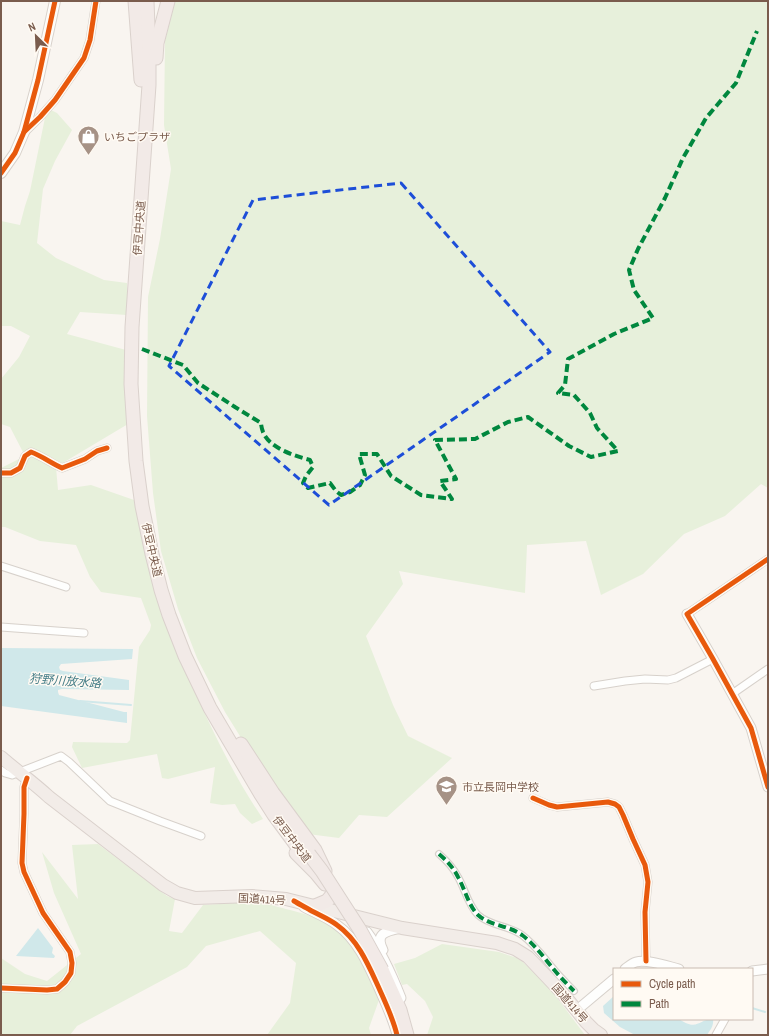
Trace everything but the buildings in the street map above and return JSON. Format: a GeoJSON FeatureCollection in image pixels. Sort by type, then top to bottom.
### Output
{"type":"FeatureCollection","features":[{"type":"Feature","properties":{"kind":"highway"},"geometry":{"type":"LineString","coordinates":[[135,1],[141,76],[150,118]]}},
{"type":"Feature","properties":{"kind":"highway","name":"伊豆中央道"},"geometry":{"type":"LineString","coordinates":[[147,1],[150,118]]}},
{"type":"Feature","properties":{"kind":"highway","name":"伊豆中央道"},"geometry":{"type":"LineString","coordinates":[[151,1],[152,53],[150,118],[136,329],[135,374],[140,465],[146,507],[165,589],[188,655],[214,709],[277,813],[307,856],[322,871],[360,930],[400,1010],[407,1035]]}},
{"type":"Feature","properties":{"kind":"highway"},"geometry":{"type":"LineString","coordinates":[[150,118],[157,43],[168,1]]}},
{"type":"Feature","properties":{"kind":"highway"},"geometry":{"type":"LineString","coordinates":[[214,709],[215,721],[261,806],[292,848],[319,877],[344,914]]}},
{"type":"Feature","properties":{"kind":"highway"},"geometry":{"type":"LineString","coordinates":[[214,709],[234,733],[273,793],[315,850],[330,881],[357,917]]}},
{"type":"Feature","properties":{"kind":"highway","name":"国道414号"},"geometry":{"type":"LineString","coordinates":[[1,757],[49,797],[163,885],[177,893],[195,898],[252,896],[294,901],[402,928],[497,943],[515,949],[528,957],[564,995],[586,1022],[601,1035]]}},
{"type":"Feature","properties":{"kind":"highway"},"geometry":{"type":"LineString","coordinates":[[315,906],[327,901],[332,895]]}},
{"type":"Feature","properties":{"kind":"highway","name":"伊豆中央道"},"geometry":{"type":"LineString","coordinates":[[381,971],[404,1035]]}},
{"type":"Feature","properties":{"kind":"main road"},"geometry":{"type":"LineString","coordinates":[[1,173],[15,153],[24,132],[38,80],[55,1]]}},
{"type":"Feature","properties":{"kind":"street"},"geometry":{"type":"LineString","coordinates":[[24,132],[55,100],[84,58],[90,40],[96,1]]}},
{"type":"Feature","properties":{"kind":"street"},"geometry":{"type":"LineString","coordinates":[[1,473],[11,473],[20,468],[25,456],[31,452],[42,456],[62,468],[85,460],[97,451],[107,448]]}},
{"type":"Feature","properties":{"kind":"street"},"geometry":{"type":"LineString","coordinates":[[768,559],[687,614],[750,728],[768,787]]}},
{"type":"Feature","properties":{"kind":"street"},"geometry":{"type":"LineString","coordinates":[[1,566],[66,587]]}},
{"type":"Feature","properties":{"kind":"street"},"geometry":{"type":"LineString","coordinates":[[1,627],[84,633]]}},
{"type":"Feature","properties":{"kind":"street"},"geometry":{"type":"LineString","coordinates":[[594,686],[625,680],[668,680],[676,678],[713,659]]}},
{"type":"Feature","properties":{"kind":"street"},"geometry":{"type":"LineString","coordinates":[[732,694],[768,669]]}},
{"type":"Feature","properties":{"kind":"street"},"geometry":{"type":"LineString","coordinates":[[1,770],[12,775],[23,775],[61,756],[70,762],[110,801],[201,836]]}},
{"type":"Feature","properties":{"kind":"street"},"geometry":{"type":"LineString","coordinates":[[1,988],[57,989],[65,982],[71,973],[72,963],[70,952],[43,913],[24,872],[22,863],[24,814],[23,775]]}},
{"type":"Feature","properties":{"kind":"street"},"geometry":{"type":"LineString","coordinates":[[533,798],[557,807],[608,802],[619,807],[645,865],[647,875],[648,882],[645,912],[646,961]]}},
{"type":"Feature","properties":{"kind":"street"},"geometry":{"type":"LineString","coordinates":[[439,854],[452,866],[475,912],[486,921],[511,929],[529,940],[538,948],[552,967],[574,991]]}},
{"type":"Feature","properties":{"kind":"street"},"geometry":{"type":"LineString","coordinates":[[294,901],[323,916],[346,932],[362,953],[381,971]]}},
{"type":"Feature","properties":{"kind":"street"},"geometry":{"type":"LineString","coordinates":[[344,914],[368,958],[381,971],[408,1017],[414,1035]]}},
{"type":"Feature","properties":{"kind":"street"},"geometry":{"type":"LineString","coordinates":[[357,917],[371,938],[381,971],[390,1014],[397,1035]]}},
{"type":"Feature","properties":{"kind":"street"},"geometry":{"type":"LineString","coordinates":[[381,971],[384,953],[379,943],[380,940],[383,934],[387,931],[402,928]]}},
{"type":"Feature","properties":{"kind":"street"},"geometry":{"type":"LineString","coordinates":[[626,968],[636,962],[646,961],[674,968]]}},
{"type":"Feature","properties":{"kind":"street"},"geometry":{"type":"LineString","coordinates":[[753,971],[768,969]]}},
{"type":"Feature","properties":{"kind":"street"},"geometry":{"type":"LineString","coordinates":[[577,1010],[613,980]]}},
{"type":"Feature","properties":{"kind":"street"},"geometry":{"type":"LineString","coordinates":[[716,1035],[724,1020]]}},
{"type":"Feature","properties":{"kind":"highlighted area"},"geometry":{"type":"Polygon","coordinates":[[[401,183],[550,352],[329,505],[169,366],[253,200],[401,183]]]}},
{"type":"Feature","properties":{"kind":"green space"},"geometry":{"type":"Polygon","coordinates":[[[175,1],[768,1],[768,488],[761,484],[725,516],[684,534],[643,574],[601,595],[586,541],[527,545],[525,593],[399,571],[403,584],[366,636],[393,705],[408,736],[452,758],[387,817],[359,815],[339,838],[300,833],[225,712],[197,658],[178,609],[161,551],[153,493],[147,416],[148,297],[160,239],[171,169],[164,125],[165,40],[175,1]]]}},
{"type":"Feature","properties":{"kind":"green space"},"geometry":{"type":"Polygon","coordinates":[[[47,108],[57,113],[72,130],[55,161],[43,189],[37,243],[56,258],[104,280],[127,283],[127,315],[80,312],[67,334],[126,350],[128,424],[56,467],[58,490],[91,485],[134,500],[148,566],[162,615],[169,634],[214,733],[232,768],[263,819],[252,824],[240,813],[235,804],[222,805],[210,803],[215,767],[168,779],[162,778],[157,754],[82,768],[72,747],[73,742],[127,743],[130,740],[139,647],[150,630],[151,625],[141,598],[101,592],[90,577],[76,545],[40,541],[5,527],[1,527],[1,468],[25,456],[10,427],[1,424],[1,379],[19,357],[30,336],[11,326],[1,326],[1,221],[20,225],[30,191],[47,108]]]}},
{"type":"Feature","properties":{"kind":"green space"},"geometry":{"type":"Polygon","coordinates":[[[98,844],[167,896],[175,899],[169,931],[182,933],[203,905],[258,902],[313,917],[330,925],[344,936],[355,950],[379,1000],[369,1028],[371,1035],[267,1035],[290,1003],[296,963],[260,931],[206,946],[187,967],[77,1026],[70,1035],[1,1035],[1,958],[25,974],[47,981],[81,954],[54,893],[42,852],[78,899],[72,845],[98,844]]]}},
{"type":"Feature","properties":{"kind":"green space"},"geometry":{"type":"Polygon","coordinates":[[[442,944],[499,952],[517,958],[523,962],[552,991],[585,1035],[427,1035],[433,1017],[425,1001],[407,984],[402,985],[394,964],[415,958],[442,944]]]}},
{"type":"Feature","properties":{"kind":"water","name":"狩野川放水路"},"geometry":{"type":"Polygon","coordinates":[[[1,648],[133,649],[132,659],[61,664],[59,667],[60,670],[63,671],[129,680],[129,690],[58,690],[59,695],[127,712],[127,723],[1,706],[1,648]]]}},
{"type":"Feature","properties":{"kind":"water"},"geometry":{"type":"Polygon","coordinates":[[[38,928],[53,948],[52,953],[55,956],[54,958],[16,956],[38,928]]]}},
{"type":"Feature","properties":{"kind":"water"},"geometry":{"type":"Polygon","coordinates":[[[613,997],[613,1020],[680,1020],[685,1023],[694,1025],[708,1020],[713,1021],[707,1035],[635,1035],[620,1027],[604,1013],[603,1006],[613,997]]]}},
{"type":"Feature","properties":{"kind":"waterway"},"geometry":{"type":"LineString","coordinates":[[80,701],[131,705]]}},
{"type":"Feature","properties":{"kind":"waterway"},"geometry":{"type":"LineString","coordinates":[[753,1008],[765,1012]]}},
{"type":"Feature","properties":{"kind":"marked path"},"geometry":{"type":"LineString","coordinates":[[142,349],[183,365],[198,383],[261,423],[263,432],[271,443],[283,450],[310,460],[313,467],[303,483],[308,488],[330,483],[341,495],[350,492],[360,485],[365,475],[359,454],[377,454],[391,476],[421,495],[452,499],[440,481],[456,479],[435,440],[475,439],[508,422],[528,417],[569,446],[591,457],[618,451],[597,428],[590,413],[574,395],[558,393],[565,385],[568,359],[614,334],[653,318],[634,290],[629,270],[683,158],[706,118],[736,83],[757,31]]}},
{"type":"Feature","properties":{"kind":"marked path"},"geometry":{"type":"LineString","coordinates":[[439,854],[454,870],[472,907],[478,915],[483,919],[511,929],[526,938],[556,973],[574,991]]}},
{"type":"Feature","properties":{"kind":"cycle path"},"geometry":{"type":"LineString","coordinates":[[1,173],[15,153],[24,132],[38,80],[55,1]]}},
{"type":"Feature","properties":{"kind":"cycle path"},"geometry":{"type":"LineString","coordinates":[[24,132],[55,100],[84,58],[90,40],[96,1]]}},
{"type":"Feature","properties":{"kind":"cycle path"},"geometry":{"type":"LineString","coordinates":[[1,473],[11,473],[20,468],[25,456],[31,452],[62,468],[85,459],[97,451],[107,448]]}},
{"type":"Feature","properties":{"kind":"cycle path"},"geometry":{"type":"LineString","coordinates":[[768,559],[687,614],[751,728],[768,787]]}},
{"type":"Feature","properties":{"kind":"cycle path"},"geometry":{"type":"LineString","coordinates":[[1,988],[57,989],[65,982],[71,973],[72,963],[70,952],[43,913],[24,872],[22,863],[24,787],[27,778]]}},
{"type":"Feature","properties":{"kind":"cycle path"},"geometry":{"type":"LineString","coordinates":[[533,798],[557,807],[608,802],[619,807],[645,865],[648,882],[645,912],[646,961]]}},
{"type":"Feature","properties":{"kind":"cycle path"},"geometry":{"type":"LineString","coordinates":[[294,901],[337,925],[357,945],[378,986],[391,1016],[397,1035]]}},
{"type":"Feature","properties":{"kind":"place","name":"いちごプラザ"},"geometry":{"type":"Point","coordinates":[88,156]}},
{"type":"Feature","properties":{"kind":"place","name":"市立長岡中学校"},"geometry":{"type":"Point","coordinates":[446,806]}}]}
